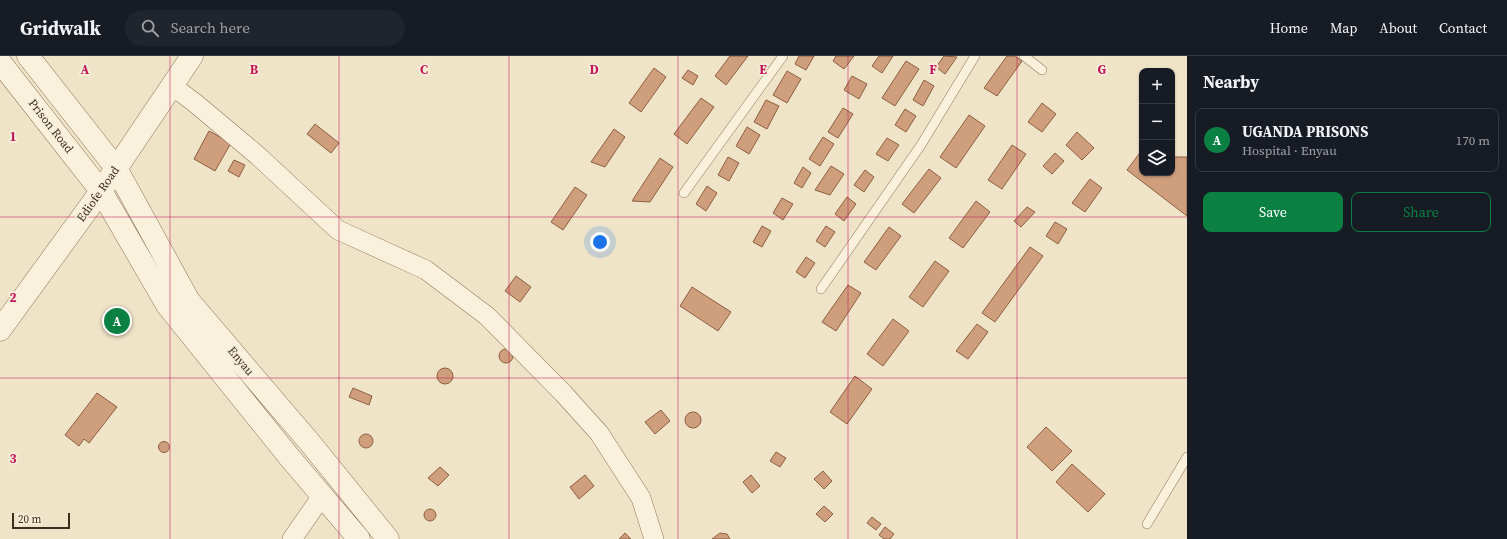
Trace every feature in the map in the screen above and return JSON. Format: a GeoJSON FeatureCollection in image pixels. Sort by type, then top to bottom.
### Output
{"type":"FeatureCollection","features":[{"type":"Feature","properties":{"kind":"street"},"geometry":{"type":"LineString","coordinates":[[28,56],[116,168]]}},
{"type":"Feature","properties":{"kind":"street","name":"Ediofe Road"},"geometry":{"type":"LineString","coordinates":[[0,330],[101,191],[171,85],[192,56]]}},
{"type":"Feature","properties":{"kind":"street","name":"Prison Road"},"geometry":{"type":"LineString","coordinates":[[0,62],[101,191]]}},
{"type":"Feature","properties":{"kind":"street"},"geometry":{"type":"LineString","coordinates":[[171,85],[257,155],[338,230],[426,270],[487,316],[564,393],[599,433],[641,498],[654,539]]}},
{"type":"Feature","properties":{"kind":"street","name":"Enyau"},"geometry":{"type":"LineString","coordinates":[[116,168],[189,301],[306,438],[388,539]]}},
{"type":"Feature","properties":{"kind":"street","name":"Enyau"},"geometry":{"type":"LineString","coordinates":[[101,191],[167,305],[280,446],[359,539]]}},
{"type":"Feature","properties":{"kind":"street"},"geometry":{"type":"LineString","coordinates":[[292,539],[322,496]]}},
{"type":"Feature","properties":{"kind":"lane"},"geometry":{"type":"LineString","coordinates":[[684,193],[783,56]]}},
{"type":"Feature","properties":{"kind":"lane"},"geometry":{"type":"LineString","coordinates":[[822,289],[921,145],[975,56]]}},
{"type":"Feature","properties":{"kind":"lane"},"geometry":{"type":"LineString","coordinates":[[1024,56],[1042,70]]}},
{"type":"Feature","properties":{"kind":"lane"},"geometry":{"type":"LineString","coordinates":[[1147,524],[1187,457]]}},
{"type":"Feature","properties":{"kind":"building"},"geometry":{"type":"Polygon","coordinates":[[[730,56],[748,56],[726,85],[715,76],[730,56]]]}},
{"type":"Feature","properties":{"kind":"building"},"geometry":{"type":"Polygon","coordinates":[[[799,56],[814,56],[806,70],[795,64],[799,56]]]}},
{"type":"Feature","properties":{"kind":"building"},"geometry":{"type":"Polygon","coordinates":[[[836,56],[854,56],[844,69],[833,61],[836,56]]]}},
{"type":"Feature","properties":{"kind":"building"},"geometry":{"type":"Polygon","coordinates":[[[879,56],[893,56],[882,73],[872,66],[879,56]]]}},
{"type":"Feature","properties":{"kind":"building"},"geometry":{"type":"Polygon","coordinates":[[[944,56],[957,57],[945,74],[936,67],[944,56]]]}},
{"type":"Feature","properties":{"kind":"building"},"geometry":{"type":"Polygon","coordinates":[[[1007,56],[1015,56],[1022,61],[997,96],[984,88],[1007,56]]]}},
{"type":"Feature","properties":{"kind":"building"},"geometry":{"type":"Polygon","coordinates":[[[906,61],[919,69],[895,106],[882,98],[906,61]]]}},
{"type":"Feature","properties":{"kind":"building"},"geometry":{"type":"Polygon","coordinates":[[[654,68],[666,77],[641,112],[629,103],[654,68]]]}},
{"type":"Feature","properties":{"kind":"building"},"geometry":{"type":"Polygon","coordinates":[[[688,70],[698,76],[693,85],[682,78],[688,70]]]}},
{"type":"Feature","properties":{"kind":"building"},"geometry":{"type":"Polygon","coordinates":[[[787,71],[801,79],[787,103],[773,95],[787,71]]]}},
{"type":"Feature","properties":{"kind":"building"},"geometry":{"type":"Polygon","coordinates":[[[852,76],[867,84],[859,99],[844,90],[852,76]]]}},
{"type":"Feature","properties":{"kind":"building"},"geometry":{"type":"Polygon","coordinates":[[[924,80],[934,86],[923,106],[913,100],[924,80]]]}},
{"type":"Feature","properties":{"kind":"building"},"geometry":{"type":"Polygon","coordinates":[[[701,98],[714,107],[687,144],[674,134],[701,98]]]}},
{"type":"Feature","properties":{"kind":"building"},"geometry":{"type":"Polygon","coordinates":[[[766,100],[779,106],[767,129],[754,122],[766,100]]]}},
{"type":"Feature","properties":{"kind":"building"},"geometry":{"type":"Polygon","coordinates":[[[1042,103],[1056,114],[1042,132],[1028,122],[1042,103]]]}},
{"type":"Feature","properties":{"kind":"building"},"geometry":{"type":"Polygon","coordinates":[[[843,108],[853,114],[838,138],[828,132],[843,108]]]}},
{"type":"Feature","properties":{"kind":"building"},"geometry":{"type":"Polygon","coordinates":[[[905,109],[916,116],[906,132],[895,125],[905,109]]]}},
{"type":"Feature","properties":{"kind":"building"},"geometry":{"type":"Polygon","coordinates":[[[969,115],[985,126],[956,168],[940,157],[969,115]]]}},
{"type":"Feature","properties":{"kind":"building"},"geometry":{"type":"Polygon","coordinates":[[[315,124],[339,143],[331,153],[307,134],[315,124]]]}},
{"type":"Feature","properties":{"kind":"building"},"geometry":{"type":"Polygon","coordinates":[[[747,127],[760,135],[749,154],[736,146],[747,127]]]}},
{"type":"Feature","properties":{"kind":"building"},"geometry":{"type":"Polygon","coordinates":[[[614,129],[625,137],[605,167],[591,162],[614,129]]]}},
{"type":"Feature","properties":{"kind":"building"},"geometry":{"type":"Polygon","coordinates":[[[209,131],[231,143],[215,171],[194,159],[209,131]]]}},
{"type":"Feature","properties":{"kind":"building"},"geometry":{"type":"Polygon","coordinates":[[[1077,132],[1094,148],[1082,160],[1066,145],[1077,132]]]}},
{"type":"Feature","properties":{"kind":"building"},"geometry":{"type":"Polygon","coordinates":[[[823,137],[834,144],[820,166],[809,159],[823,137]]]}},
{"type":"Feature","properties":{"kind":"building"},"geometry":{"type":"Polygon","coordinates":[[[887,138],[899,145],[888,161],[876,154],[887,138]]]}},
{"type":"Feature","properties":{"kind":"building"},"geometry":{"type":"Polygon","coordinates":[[[1012,145],[1026,154],[1002,189],[988,180],[1012,145]]]}},
{"type":"Feature","properties":{"kind":"building"},"geometry":{"type":"Polygon","coordinates":[[[1055,153],[1064,161],[1052,174],[1043,166],[1055,153]]]}},
{"type":"Feature","properties":{"kind":"building"},"geometry":{"type":"Polygon","coordinates":[[[1139,154],[1139,176],[1175,176],[1175,157],[1187,157],[1187,216],[1127,170],[1139,154]]]}},
{"type":"Feature","properties":{"kind":"building"},"geometry":{"type":"Polygon","coordinates":[[[728,157],[739,163],[729,181],[718,175],[728,157]]]}},
{"type":"Feature","properties":{"kind":"building"},"geometry":{"type":"Polygon","coordinates":[[[660,158],[673,167],[650,202],[632,201],[660,158]]]}},
{"type":"Feature","properties":{"kind":"building"},"geometry":{"type":"Polygon","coordinates":[[[234,160],[245,165],[239,177],[228,171],[234,160]]]}},
{"type":"Feature","properties":{"kind":"building"},"geometry":{"type":"Polygon","coordinates":[[[831,166],[844,174],[830,195],[815,190],[831,166]]]}},
{"type":"Feature","properties":{"kind":"building"},"geometry":{"type":"Polygon","coordinates":[[[803,167],[811,173],[802,188],[794,183],[803,167]]]}},
{"type":"Feature","properties":{"kind":"building"},"geometry":{"type":"Polygon","coordinates":[[[929,169],[941,178],[914,213],[902,204],[929,169]]]}},
{"type":"Feature","properties":{"kind":"building"},"geometry":{"type":"Polygon","coordinates":[[[865,170],[874,177],[864,192],[854,185],[865,170]]]}},
{"type":"Feature","properties":{"kind":"building"},"geometry":{"type":"Polygon","coordinates":[[[1090,179],[1102,188],[1085,212],[1072,203],[1090,179]]]}},
{"type":"Feature","properties":{"kind":"building"},"geometry":{"type":"Polygon","coordinates":[[[707,186],[717,193],[706,211],[696,204],[707,186]]]}},
{"type":"Feature","properties":{"kind":"building"},"geometry":{"type":"Polygon","coordinates":[[[575,187],[587,195],[563,230],[551,222],[575,187]]]}},
{"type":"Feature","properties":{"kind":"building"},"geometry":{"type":"Polygon","coordinates":[[[847,197],[856,204],[844,221],[835,214],[847,197]]]}},
{"type":"Feature","properties":{"kind":"building"},"geometry":{"type":"Polygon","coordinates":[[[782,198],[793,204],[783,220],[773,213],[782,198]]]}},
{"type":"Feature","properties":{"kind":"building"},"geometry":{"type":"Polygon","coordinates":[[[976,201],[990,212],[963,248],[949,238],[976,201]]]}},
{"type":"Feature","properties":{"kind":"building"},"geometry":{"type":"Polygon","coordinates":[[[1027,207],[1035,212],[1021,227],[1014,221],[1027,207]]]}},
{"type":"Feature","properties":{"kind":"building"},"geometry":{"type":"Polygon","coordinates":[[[1055,222],[1067,229],[1058,244],[1046,236],[1055,222]]]}},
{"type":"Feature","properties":{"kind":"building"},"geometry":{"type":"Polygon","coordinates":[[[762,226],[771,231],[762,247],[753,242],[762,226]]]}},
{"type":"Feature","properties":{"kind":"building"},"geometry":{"type":"Polygon","coordinates":[[[826,226],[835,232],[825,247],[816,241],[826,226]]]}},
{"type":"Feature","properties":{"kind":"building"},"geometry":{"type":"Polygon","coordinates":[[[889,227],[901,236],[876,270],[864,262],[889,227]]]}},
{"type":"Feature","properties":{"kind":"building"},"geometry":{"type":"Polygon","coordinates":[[[1030,247],[1043,256],[995,322],[982,313],[1030,247]]]}},
{"type":"Feature","properties":{"kind":"building"},"geometry":{"type":"Polygon","coordinates":[[[806,257],[815,263],[805,278],[796,272],[806,257]]]}},
{"type":"Feature","properties":{"kind":"building"},"geometry":{"type":"Polygon","coordinates":[[[935,261],[949,271],[923,307],[909,297],[935,261]]]}},
{"type":"Feature","properties":{"kind":"building"},"geometry":{"type":"Polygon","coordinates":[[[516,276],[531,287],[520,302],[505,291],[516,276]]]}},
{"type":"Feature","properties":{"kind":"building"},"geometry":{"type":"Polygon","coordinates":[[[848,285],[861,293],[836,331],[822,322],[848,285]]]}},
{"type":"Feature","properties":{"kind":"building"},"geometry":{"type":"Polygon","coordinates":[[[692,287],[731,312],[718,331],[680,306],[692,287]]]}},
{"type":"Feature","properties":{"kind":"building"},"geometry":{"type":"Polygon","coordinates":[[[893,319],[909,331],[883,366],[867,354],[893,319]]]}},
{"type":"Feature","properties":{"kind":"building"},"geometry":{"type":"Polygon","coordinates":[[[977,324],[988,332],[968,359],[956,351],[977,324]]]}},
{"type":"Feature","properties":{"kind":"building"},"geometry":{"type":"Polygon","coordinates":[[[503,349],[509,349],[513,353],[513,359],[509,363],[503,363],[499,359],[499,353],[503,349]]]}},
{"type":"Feature","properties":{"kind":"building"},"geometry":{"type":"Polygon","coordinates":[[[445,368],[451,370],[453,376],[451,382],[445,384],[439,382],[437,376],[439,370],[445,368]]]}},
{"type":"Feature","properties":{"kind":"building"},"geometry":{"type":"Polygon","coordinates":[[[855,376],[872,389],[847,424],[830,412],[855,376]]]}},
{"type":"Feature","properties":{"kind":"building"},"geometry":{"type":"Polygon","coordinates":[[[353,388],[372,396],[369,405],[349,397],[353,388]]]}},
{"type":"Feature","properties":{"kind":"building"},"geometry":{"type":"Polygon","coordinates":[[[97,393],[117,407],[89,443],[84,439],[79,446],[65,435],[97,393]]]}},
{"type":"Feature","properties":{"kind":"building"},"geometry":{"type":"Polygon","coordinates":[[[661,410],[670,421],[655,434],[645,422],[661,410]]]}},
{"type":"Feature","properties":{"kind":"building"},"geometry":{"type":"Polygon","coordinates":[[[690,412],[696,412],[701,417],[699,426],[696,428],[690,428],[685,423],[685,417],[690,412]]]}},
{"type":"Feature","properties":{"kind":"building"},"geometry":{"type":"Polygon","coordinates":[[[1046,427],[1072,451],[1052,471],[1027,447],[1046,427]]]}},
{"type":"Feature","properties":{"kind":"building"},"geometry":{"type":"Polygon","coordinates":[[[366,434],[371,436],[373,441],[371,446],[366,448],[361,446],[359,441],[361,436],[366,434]]]}},
{"type":"Feature","properties":{"kind":"building"},"geometry":{"type":"Polygon","coordinates":[[[162,442],[166,442],[168,443],[168,451],[162,452],[159,449],[159,445],[162,442]]]}},
{"type":"Feature","properties":{"kind":"building"},"geometry":{"type":"Polygon","coordinates":[[[776,452],[786,458],[780,467],[770,461],[776,452]]]}},
{"type":"Feature","properties":{"kind":"building"},"geometry":{"type":"Polygon","coordinates":[[[1072,464],[1105,494],[1088,512],[1056,482],[1072,464]]]}},
{"type":"Feature","properties":{"kind":"building"},"geometry":{"type":"Polygon","coordinates":[[[440,467],[449,475],[438,486],[428,478],[440,467]]]}},
{"type":"Feature","properties":{"kind":"building"},"geometry":{"type":"Polygon","coordinates":[[[823,471],[832,481],[824,489],[814,479],[823,471]]]}},
{"type":"Feature","properties":{"kind":"building"},"geometry":{"type":"Polygon","coordinates":[[[585,475],[594,486],[579,499],[570,487],[585,475]]]}},
{"type":"Feature","properties":{"kind":"building"},"geometry":{"type":"Polygon","coordinates":[[[751,475],[760,486],[752,493],[743,482],[751,475]]]}},
{"type":"Feature","properties":{"kind":"building"},"geometry":{"type":"Polygon","coordinates":[[[824,506],[833,514],[825,522],[816,514],[824,506]]]}},
{"type":"Feature","properties":{"kind":"building"},"geometry":{"type":"Polygon","coordinates":[[[432,509],[435,510],[435,520],[428,521],[425,520],[424,513],[425,510],[432,509]]]}},
{"type":"Feature","properties":{"kind":"building"},"geometry":{"type":"Polygon","coordinates":[[[872,517],[881,524],[876,530],[867,523],[872,517]]]}},
{"type":"Feature","properties":{"kind":"building"},"geometry":{"type":"Polygon","coordinates":[[[885,527],[894,534],[890,539],[884,539],[879,535],[885,527]]]}},
{"type":"Feature","properties":{"kind":"building"},"geometry":{"type":"Polygon","coordinates":[[[625,533],[631,539],[619,539],[625,533]]]}},
{"type":"Feature","properties":{"kind":"building"},"geometry":{"type":"Polygon","coordinates":[[[720,533],[727,534],[730,539],[712,539],[720,533]]]}},
{"type":"Feature","properties":{"kind":"place","name":"UGANDA PRISONS"},"geometry":{"type":"Point","coordinates":[117,321]}}]}
